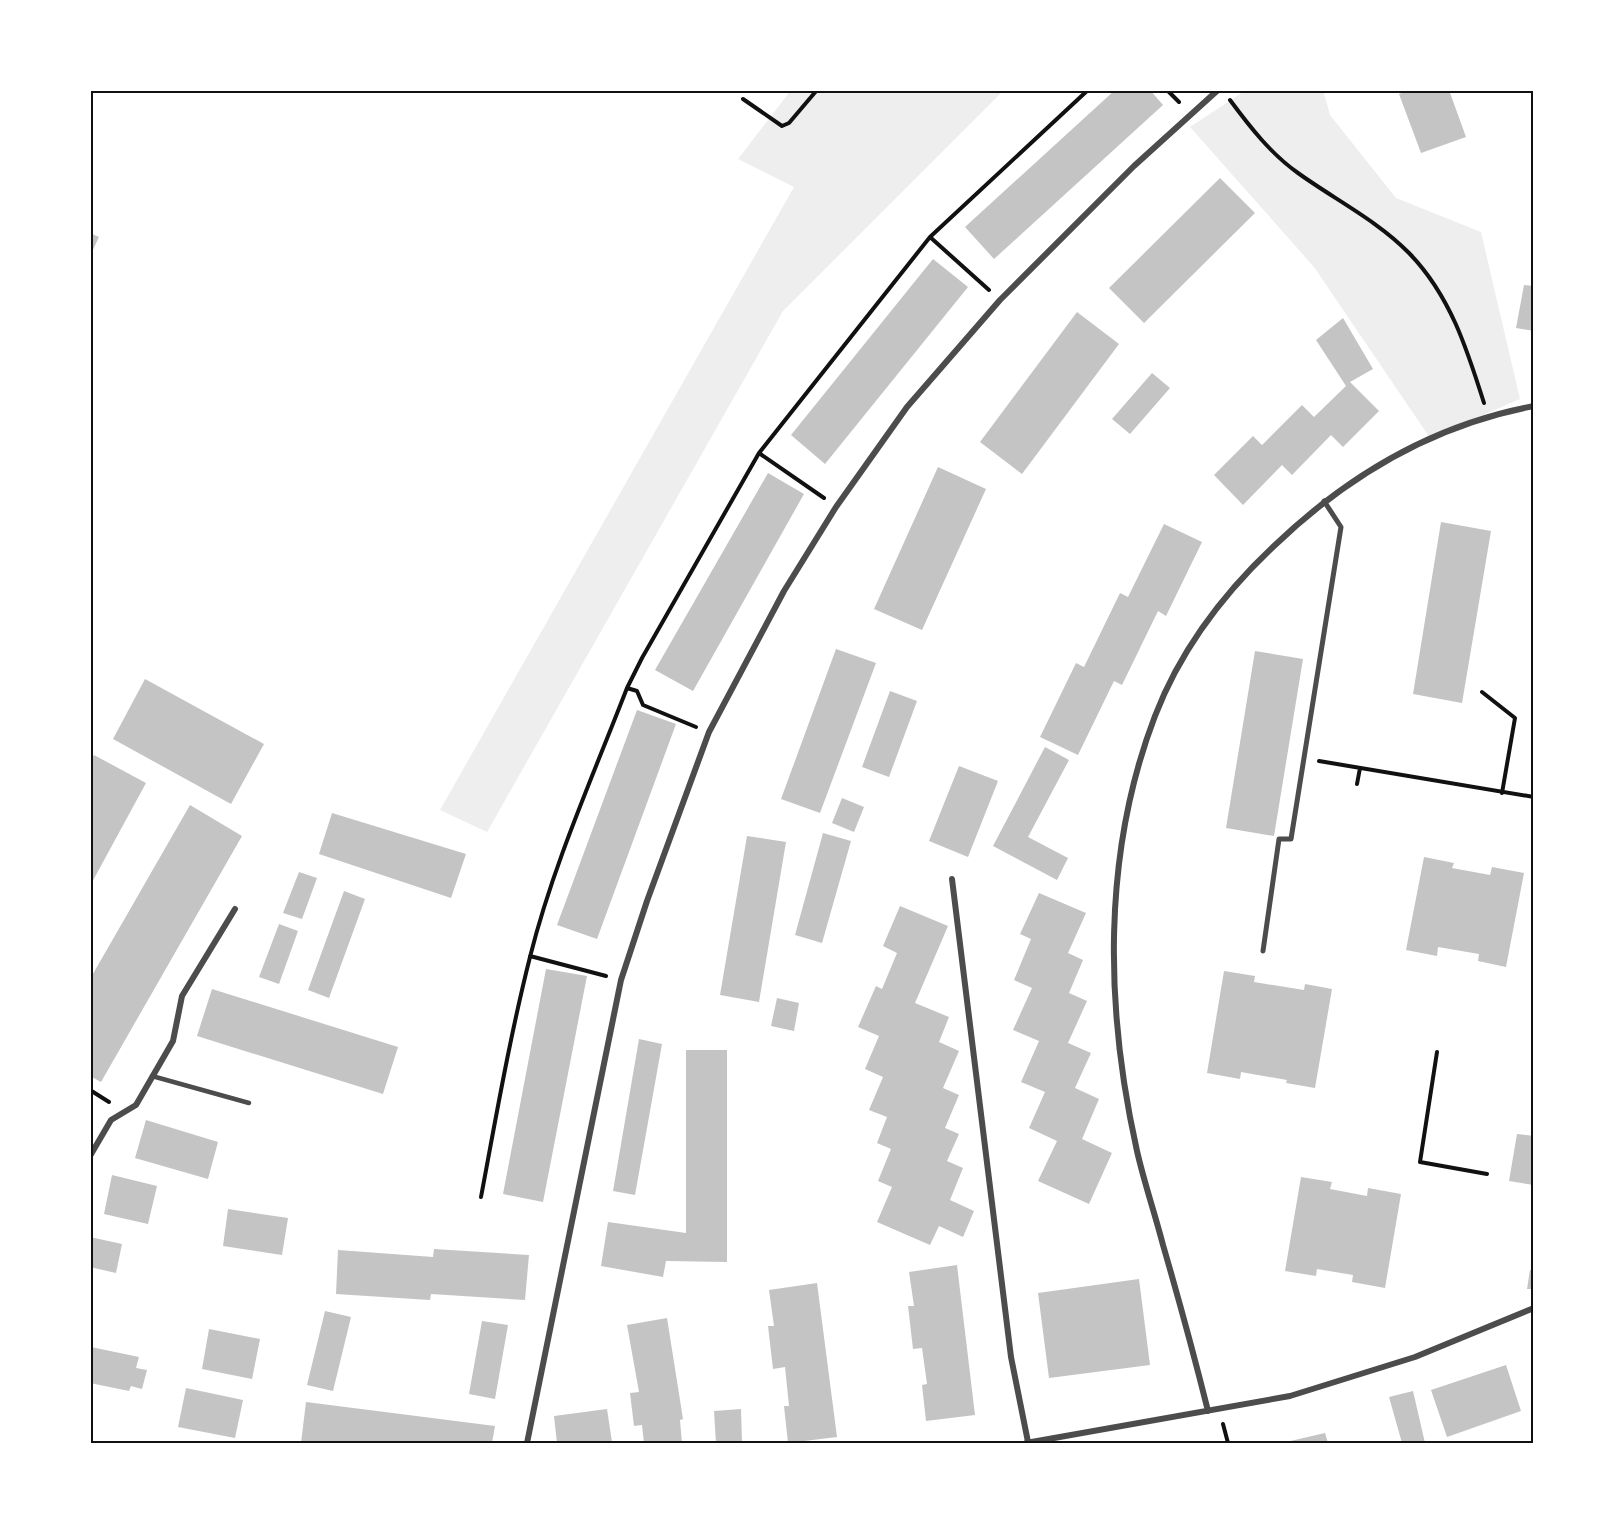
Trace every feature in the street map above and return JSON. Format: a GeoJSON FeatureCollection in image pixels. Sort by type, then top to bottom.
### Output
{"type":"FeatureCollection","features":[{"type":"Feature","properties":{"kind":"street"},"geometry":{"type":"LineString","coordinates":[[527,1443],[621,980],[647,901],[709,732],[784,591],[837,507],[907,407],[1000,300],[1134,166],[1218,90]]}},
{"type":"Feature","properties":{"kind":"street"},"geometry":{"type":"LineString","coordinates":[[1208,1411],[1137,1151],[1118,1038],[1113,928],[1117,880],[1128,814],[1155,714],[1192,643],[1251,567],[1324,501],[1367,470],[1418,442],[1489,416],[1534,406]]}},
{"type":"Feature","properties":{"kind":"street"},"geometry":{"type":"LineString","coordinates":[[1263,951],[1279,839],[1292,839],[1341,527],[1324,501]]}},
{"type":"Feature","properties":{"kind":"street"},"geometry":{"type":"LineString","coordinates":[[952,879],[1011,1357],[1026,1443],[1290,1396],[1359,1377],[1454,1342],[1534,1308]]}},
{"type":"Feature","properties":{"kind":"street"},"geometry":{"type":"LineString","coordinates":[[90,1156],[111,1120],[136,1105],[173,1041],[182,996],[235,909]]}},
{"type":"Feature","properties":{"kind":"lane"},"geometry":{"type":"LineString","coordinates":[[152,1076],[249,1103]]}},
{"type":"Feature","properties":{"kind":"path"},"geometry":{"type":"LineString","coordinates":[[743,99],[782,126],[789,123],[817,90]]}},
{"type":"Feature","properties":{"kind":"path"},"geometry":{"type":"LineString","coordinates":[[481,1197],[530,956],[580,809],[627,688],[759,453],[930,237],[1088,90]]}},
{"type":"Feature","properties":{"kind":"path"},"geometry":{"type":"LineString","coordinates":[[1229,99],[1254,132],[1296,172],[1378,228],[1409,253],[1447,306],[1462,336],[1489,416]]}},
{"type":"Feature","properties":{"kind":"path"},"geometry":{"type":"LineString","coordinates":[[930,237],[1000,300]]}},
{"type":"Feature","properties":{"kind":"path"},"geometry":{"type":"LineString","coordinates":[[759,453],[837,507]]}},
{"type":"Feature","properties":{"kind":"path"},"geometry":{"type":"LineString","coordinates":[[627,688],[637,691],[643,705],[709,732]]}},
{"type":"Feature","properties":{"kind":"path"},"geometry":{"type":"LineString","coordinates":[[1482,692],[1515,718],[1502,793]]}},
{"type":"Feature","properties":{"kind":"path"},"geometry":{"type":"LineString","coordinates":[[1323,762],[1534,797]]}},
{"type":"Feature","properties":{"kind":"path"},"geometry":{"type":"LineString","coordinates":[[1357,784],[1360,768]]}},
{"type":"Feature","properties":{"kind":"path"},"geometry":{"type":"LineString","coordinates":[[530,956],[621,980]]}},
{"type":"Feature","properties":{"kind":"path"},"geometry":{"type":"LineString","coordinates":[[1437,1052],[1420,1162],[1486,1174]]}},
{"type":"Feature","properties":{"kind":"shaded area"},"geometry":{"type":"Polygon","coordinates":[[[791,90],[1004,90],[783,311],[487,832],[440,810],[794,187],[738,159],[791,90]]]}},
{"type":"Feature","properties":{"kind":"shaded area"},"geometry":{"type":"Polygon","coordinates":[[[1246,90],[1323,90],[1330,115],[1396,198],[1481,232],[1520,399],[1430,438],[1314,267],[1190,127],[1246,90]]]}},
{"type":"Feature","properties":{"kind":"building"},"geometry":{"type":"Polygon","coordinates":[[[1115,90],[1150,90],[1163,105],[994,259],[965,227],[1115,90]]]}},
{"type":"Feature","properties":{"kind":"building"},"geometry":{"type":"Polygon","coordinates":[[[1410,90],[1449,90],[1466,137],[1421,153],[1399,94],[1410,90]]]}},
{"type":"Feature","properties":{"kind":"building"},"geometry":{"type":"Polygon","coordinates":[[[1220,178],[1255,213],[1144,323],[1109,288],[1220,178]]]}},
{"type":"Feature","properties":{"kind":"building"},"geometry":{"type":"Polygon","coordinates":[[[90,233],[99,237],[90,256],[90,233]]]}},
{"type":"Feature","properties":{"kind":"building"},"geometry":{"type":"Polygon","coordinates":[[[933,259],[968,287],[825,464],[791,435],[933,259]]]}},
{"type":"Feature","properties":{"kind":"building"},"geometry":{"type":"Polygon","coordinates":[[[1524,285],[1534,286],[1534,331],[1516,328],[1524,285]]]}},
{"type":"Feature","properties":{"kind":"building"},"geometry":{"type":"Polygon","coordinates":[[[1077,312],[1119,344],[1022,474],[980,442],[1077,312]]]}},
{"type":"Feature","properties":{"kind":"building"},"geometry":{"type":"Polygon","coordinates":[[[1343,318],[1373,369],[1350,382],[1379,411],[1343,447],[1331,435],[1292,475],[1282,465],[1243,505],[1214,475],[1253,436],[1262,445],[1302,405],[1314,417],[1346,386],[1316,340],[1343,318]]]}},
{"type":"Feature","properties":{"kind":"building"},"geometry":{"type":"Polygon","coordinates":[[[1152,373],[1170,388],[1130,434],[1112,419],[1152,373]]]}},
{"type":"Feature","properties":{"kind":"building"},"geometry":{"type":"Polygon","coordinates":[[[938,467],[986,489],[922,630],[874,609],[938,467]]]}},
{"type":"Feature","properties":{"kind":"building"},"geometry":{"type":"Polygon","coordinates":[[[768,473],[804,494],[693,691],[655,670],[768,473]]]}},
{"type":"Feature","properties":{"kind":"building"},"geometry":{"type":"Polygon","coordinates":[[[1441,522],[1491,531],[1462,703],[1413,694],[1441,522]]]}},
{"type":"Feature","properties":{"kind":"building"},"geometry":{"type":"Polygon","coordinates":[[[1164,524],[1202,542],[1166,616],[1158,611],[1122,685],[1114,681],[1078,755],[1040,737],[1076,663],[1084,667],[1120,593],[1128,597],[1164,524]]]}},
{"type":"Feature","properties":{"kind":"building"},"geometry":{"type":"Polygon","coordinates":[[[836,649],[876,663],[820,813],[781,799],[836,649]]]}},
{"type":"Feature","properties":{"kind":"building"},"geometry":{"type":"Polygon","coordinates":[[[1255,651],[1303,659],[1274,836],[1226,828],[1255,651]]]}},
{"type":"Feature","properties":{"kind":"building"},"geometry":{"type":"Polygon","coordinates":[[[145,679],[264,744],[231,804],[113,739],[145,679]]]}},
{"type":"Feature","properties":{"kind":"building"},"geometry":{"type":"Polygon","coordinates":[[[890,691],[917,701],[889,777],[862,767],[890,691]]]}},
{"type":"Feature","properties":{"kind":"building"},"geometry":{"type":"Polygon","coordinates":[[[637,710],[676,724],[597,939],[557,925],[637,710]]]}},
{"type":"Feature","properties":{"kind":"building"},"geometry":{"type":"Polygon","coordinates":[[[1045,747],[1069,760],[1028,837],[1068,858],[1057,880],[993,846],[1045,747]]]}},
{"type":"Feature","properties":{"kind":"building"},"geometry":{"type":"Polygon","coordinates":[[[94,755],[146,783],[90,886],[90,762],[94,755]]]}},
{"type":"Feature","properties":{"kind":"building"},"geometry":{"type":"Polygon","coordinates":[[[959,766],[998,781],[968,857],[929,841],[959,766]]]}},
{"type":"Feature","properties":{"kind":"building"},"geometry":{"type":"Polygon","coordinates":[[[842,798],[864,807],[854,832],[832,823],[842,798]]]}},
{"type":"Feature","properties":{"kind":"building"},"geometry":{"type":"Polygon","coordinates":[[[190,805],[242,836],[101,1082],[90,1076],[90,979],[190,805]]]}},
{"type":"Feature","properties":{"kind":"building"},"geometry":{"type":"Polygon","coordinates":[[[332,813],[466,854],[451,898],[319,854],[332,813]]]}},
{"type":"Feature","properties":{"kind":"building"},"geometry":{"type":"Polygon","coordinates":[[[823,833],[851,841],[822,943],[795,935],[823,833]]]}},
{"type":"Feature","properties":{"kind":"building"},"geometry":{"type":"Polygon","coordinates":[[[747,836],[786,842],[759,1002],[720,995],[747,836]]]}},
{"type":"Feature","properties":{"kind":"building"},"geometry":{"type":"Polygon","coordinates":[[[1424,857],[1454,863],[1452,868],[1490,875],[1492,867],[1524,873],[1506,967],[1478,961],[1479,954],[1438,947],[1437,956],[1406,950],[1424,857]]]}},
{"type":"Feature","properties":{"kind":"building"},"geometry":{"type":"Polygon","coordinates":[[[299,872],[317,878],[302,919],[283,913],[299,872]]]}},
{"type":"Feature","properties":{"kind":"building"},"geometry":{"type":"Polygon","coordinates":[[[344,891],[365,899],[329,998],[308,990],[344,891]]]}},
{"type":"Feature","properties":{"kind":"building"},"geometry":{"type":"Polygon","coordinates":[[[1039,893],[1086,913],[1068,953],[1083,960],[1069,993],[1087,1001],[1068,1043],[1091,1053],[1075,1088],[1099,1099],[1082,1139],[1112,1153],[1089,1204],[1038,1181],[1057,1141],[1029,1128],[1045,1092],[1021,1082],[1039,1041],[1013,1030],[1032,988],[1014,980],[1031,939],[1020,934],[1039,893]]]}},
{"type":"Feature","properties":{"kind":"building"},"geometry":{"type":"Polygon","coordinates":[[[900,906],[948,926],[915,1003],[949,1017],[939,1042],[959,1051],[943,1088],[959,1095],[945,1128],[959,1134],[947,1161],[963,1168],[950,1200],[974,1211],[963,1237],[939,1226],[930,1245],[877,1222],[892,1187],[878,1181],[891,1149],[877,1143],[887,1117],[869,1110],[883,1077],[865,1069],[879,1036],[858,1027],[876,986],[882,989],[897,953],[883,946],[900,906]]]}},
{"type":"Feature","properties":{"kind":"building"},"geometry":{"type":"Polygon","coordinates":[[[279,924],[298,931],[279,984],[259,977],[279,924]]]}},
{"type":"Feature","properties":{"kind":"building"},"geometry":{"type":"Polygon","coordinates":[[[546,969],[587,976],[543,1202],[503,1194],[546,969]]]}},
{"type":"Feature","properties":{"kind":"building"},"geometry":{"type":"Polygon","coordinates":[[[1224,971],[1255,976],[1254,982],[1304,990],[1305,984],[1332,989],[1315,1088],[1286,1083],[1287,1080],[1241,1072],[1240,1079],[1207,1073],[1224,971]]]}},
{"type":"Feature","properties":{"kind":"building"},"geometry":{"type":"Polygon","coordinates":[[[212,989],[398,1047],[383,1094],[197,1036],[212,989]]]}},
{"type":"Feature","properties":{"kind":"building"},"geometry":{"type":"Polygon","coordinates":[[[777,998],[799,1003],[794,1031],[771,1026],[777,998]]]}},
{"type":"Feature","properties":{"kind":"building"},"geometry":{"type":"Polygon","coordinates":[[[639,1039],[662,1044],[635,1195],[613,1191],[639,1039]]]}},
{"type":"Feature","properties":{"kind":"building"},"geometry":{"type":"Polygon","coordinates":[[[686,1050],[727,1050],[727,1262],[666,1261],[663,1277],[601,1266],[608,1222],[686,1233],[686,1050]]]}},
{"type":"Feature","properties":{"kind":"building"},"geometry":{"type":"Polygon","coordinates":[[[146,1120],[218,1142],[208,1179],[135,1158],[146,1120]]]}},
{"type":"Feature","properties":{"kind":"building"},"geometry":{"type":"Polygon","coordinates":[[[1517,1134],[1534,1136],[1534,1185],[1509,1181],[1517,1134]]]}},
{"type":"Feature","properties":{"kind":"building"},"geometry":{"type":"Polygon","coordinates":[[[112,1175],[157,1186],[148,1224],[104,1214],[112,1175]]]}},
{"type":"Feature","properties":{"kind":"building"},"geometry":{"type":"Polygon","coordinates":[[[1301,1177],[1332,1182],[1330,1189],[1367,1196],[1368,1188],[1401,1194],[1385,1288],[1352,1282],[1353,1275],[1317,1269],[1316,1276],[1285,1271],[1301,1177]]]}},
{"type":"Feature","properties":{"kind":"building"},"geometry":{"type":"Polygon","coordinates":[[[228,1209],[288,1218],[282,1255],[223,1246],[228,1209]]]}},
{"type":"Feature","properties":{"kind":"building"},"geometry":{"type":"Polygon","coordinates":[[[90,1237],[122,1244],[116,1273],[90,1267],[90,1237]]]}},
{"type":"Feature","properties":{"kind":"building"},"geometry":{"type":"Polygon","coordinates":[[[434,1249],[529,1255],[525,1300],[431,1294],[430,1300],[336,1294],[338,1250],[433,1257],[434,1249]]]}},
{"type":"Feature","properties":{"kind":"building"},"geometry":{"type":"Polygon","coordinates":[[[957,1265],[975,1415],[926,1421],[922,1385],[927,1384],[922,1348],[913,1349],[908,1306],[914,1306],[909,1272],[957,1265]]]}},
{"type":"Feature","properties":{"kind":"building"},"geometry":{"type":"Polygon","coordinates":[[[1530,1270],[1534,1270],[1534,1289],[1527,1289],[1530,1270]]]}},
{"type":"Feature","properties":{"kind":"building"},"geometry":{"type":"Polygon","coordinates":[[[1139,1279],[1150,1365],[1049,1378],[1038,1293],[1139,1279]]]}},
{"type":"Feature","properties":{"kind":"building"},"geometry":{"type":"Polygon","coordinates":[[[817,1283],[837,1437],[788,1443],[784,1406],[789,1406],[785,1367],[773,1369],[768,1326],[774,1326],[769,1290],[817,1283]]]}},
{"type":"Feature","properties":{"kind":"building"},"geometry":{"type":"Polygon","coordinates":[[[325,1311],[351,1317],[333,1391],[307,1385],[325,1311]]]}},
{"type":"Feature","properties":{"kind":"building"},"geometry":{"type":"Polygon","coordinates":[[[667,1318],[683,1419],[680,1420],[682,1443],[644,1443],[642,1425],[634,1426],[630,1393],[639,1392],[627,1325],[667,1318]]]}},
{"type":"Feature","properties":{"kind":"building"},"geometry":{"type":"Polygon","coordinates":[[[482,1321],[508,1325],[495,1399],[469,1394],[482,1321]]]}},
{"type":"Feature","properties":{"kind":"building"},"geometry":{"type":"Polygon","coordinates":[[[209,1329],[260,1339],[252,1379],[202,1369],[209,1329]]]}},
{"type":"Feature","properties":{"kind":"building"},"geometry":{"type":"Polygon","coordinates":[[[91,1347],[139,1357],[136,1368],[147,1370],[142,1389],[131,1386],[129,1391],[90,1383],[91,1347]]]}},
{"type":"Feature","properties":{"kind":"building"},"geometry":{"type":"Polygon","coordinates":[[[1506,1365],[1521,1411],[1447,1437],[1431,1390],[1506,1365]]]}},
{"type":"Feature","properties":{"kind":"building"},"geometry":{"type":"Polygon","coordinates":[[[186,1388],[243,1400],[235,1438],[178,1427],[186,1388]]]}},
{"type":"Feature","properties":{"kind":"building"},"geometry":{"type":"Polygon","coordinates":[[[1413,1391],[1425,1443],[1402,1443],[1389,1397],[1413,1391]]]}},
{"type":"Feature","properties":{"kind":"building"},"geometry":{"type":"Polygon","coordinates":[[[306,1402],[495,1426],[492,1443],[301,1443],[306,1402]]]}},
{"type":"Feature","properties":{"kind":"building"},"geometry":{"type":"Polygon","coordinates":[[[607,1409],[612,1442],[557,1443],[554,1416],[607,1409]]]}},
{"type":"Feature","properties":{"kind":"building"},"geometry":{"type":"Polygon","coordinates":[[[741,1409],[742,1443],[716,1443],[714,1411],[741,1409]]]}},
{"type":"Feature","properties":{"kind":"building"},"geometry":{"type":"Polygon","coordinates":[[[1325,1433],[1328,1443],[1286,1443],[1286,1442],[1325,1433]]]}}]}
